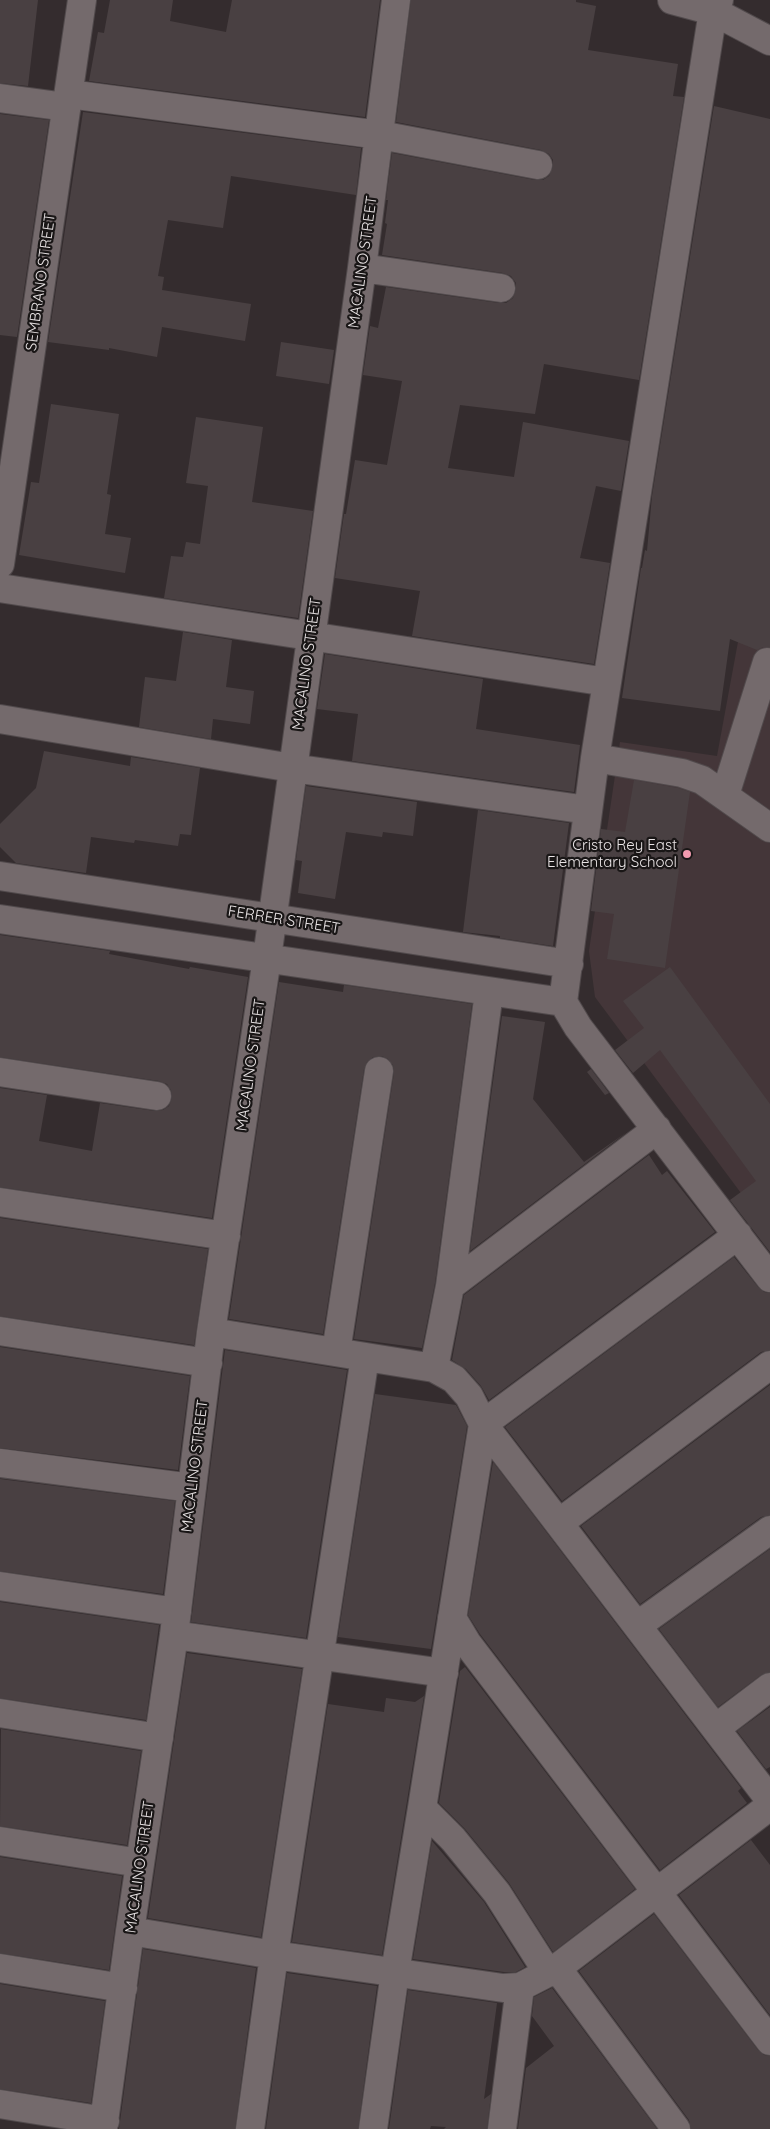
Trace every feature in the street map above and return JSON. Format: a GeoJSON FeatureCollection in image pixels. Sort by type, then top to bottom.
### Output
{"type":"FeatureCollection","features":[{"type":"Feature","properties":{"kind":"street","name":"SEMBRANO STREET"},"geometry":{"type":"LineString","coordinates":[[0,564],[82,0]]}},
{"type":"Feature","properties":{"kind":"street","name":"MACALINO STREET"},"geometry":{"type":"LineString","coordinates":[[104,2125],[175,1624],[212,1332],[267,958],[362,268],[396,0]]}},
{"type":"Feature","properties":{"kind":"street"},"geometry":{"type":"LineString","coordinates":[[672,0],[716,6],[770,41]]}},
{"type":"Feature","properties":{"kind":"street"},"geometry":{"type":"LineString","coordinates":[[716,6],[595,758],[563,1002],[578,1027],[770,1278]]}},
{"type":"Feature","properties":{"kind":"street"},"geometry":{"type":"LineString","coordinates":[[0,98],[68,100],[380,135],[538,166]]}},
{"type":"Feature","properties":{"kind":"street"},"geometry":{"type":"LineString","coordinates":[[362,268],[501,288]]}},
{"type":"Feature","properties":{"kind":"street"},"geometry":{"type":"LineString","coordinates":[[0,588],[607,682]]}},
{"type":"Feature","properties":{"kind":"street"},"geometry":{"type":"LineString","coordinates":[[725,795],[767,662]]}},
{"type":"Feature","properties":{"kind":"street"},"geometry":{"type":"LineString","coordinates":[[0,719],[292,768],[588,810]]}},
{"type":"Feature","properties":{"kind":"street"},"geometry":{"type":"LineString","coordinates":[[595,758],[682,773],[702,780],[770,828]]}},
{"type":"Feature","properties":{"kind":"street","name":"FERRER STREET"},"geometry":{"type":"LineString","coordinates":[[0,876],[569,964]]}},
{"type":"Feature","properties":{"kind":"street"},"geometry":{"type":"LineString","coordinates":[[0,919],[563,1002]]}},
{"type":"Feature","properties":{"kind":"street"},"geometry":{"type":"LineString","coordinates":[[434,1368],[450,1286],[489,992]]}},
{"type":"Feature","properties":{"kind":"street"},"geometry":{"type":"LineString","coordinates":[[336,1352],[378,1071]]}},
{"type":"Feature","properties":{"kind":"street"},"geometry":{"type":"LineString","coordinates":[[0,1072],[157,1096]]}},
{"type":"Feature","properties":{"kind":"street"},"geometry":{"type":"LineString","coordinates":[[450,1286],[657,1129]]}},
{"type":"Feature","properties":{"kind":"street"},"geometry":{"type":"LineString","coordinates":[[0,1202],[226,1236]]}},
{"type":"Feature","properties":{"kind":"street"},"geometry":{"type":"LineString","coordinates":[[373,2129],[395,1972],[483,1424],[738,1235]]}},
{"type":"Feature","properties":{"kind":"street"},"geometry":{"type":"LineString","coordinates":[[0,1331],[208,1363]]}},
{"type":"Feature","properties":{"kind":"street"},"geometry":{"type":"LineString","coordinates":[[212,1332],[434,1368],[454,1379],[464,1390],[483,1424],[770,1800]]}},
{"type":"Feature","properties":{"kind":"street"},"geometry":{"type":"LineString","coordinates":[[250,2129],[274,1955],[321,1657],[365,1356]]}},
{"type":"Feature","properties":{"kind":"street"},"geometry":{"type":"LineString","coordinates":[[559,1523],[770,1365]]}},
{"type":"Feature","properties":{"kind":"street"},"geometry":{"type":"LineString","coordinates":[[0,1463],[192,1488]]}},
{"type":"Feature","properties":{"kind":"street"},"geometry":{"type":"LineString","coordinates":[[638,1625],[770,1530]]}},
{"type":"Feature","properties":{"kind":"street"},"geometry":{"type":"LineString","coordinates":[[0,1586],[321,1657],[444,1673]]}},
{"type":"Feature","properties":{"kind":"street"},"geometry":{"type":"LineString","coordinates":[[452,1618],[466,1643],[770,2041]]}},
{"type":"Feature","properties":{"kind":"street"},"geometry":{"type":"LineString","coordinates":[[716,1728],[770,1687]]}},
{"type":"Feature","properties":{"kind":"street"},"geometry":{"type":"LineString","coordinates":[[0,1713],[159,1738]]}},
{"type":"Feature","properties":{"kind":"street"},"geometry":{"type":"LineString","coordinates":[[130,1932],[503,1988],[520,1987],[552,1971],[658,1893],[770,1806]]}},
{"type":"Feature","properties":{"kind":"street"},"geometry":{"type":"LineString","coordinates":[[422,1808],[453,1839],[497,1893],[552,1971],[676,2129]]}},
{"type":"Feature","properties":{"kind":"street"},"geometry":{"type":"LineString","coordinates":[[0,1842],[140,1863]]}},
{"type":"Feature","properties":{"kind":"street"},"geometry":{"type":"LineString","coordinates":[[0,1968],[123,1988]]}},
{"type":"Feature","properties":{"kind":"street"},"geometry":{"type":"LineString","coordinates":[[505,2127],[520,1987]]}},
{"type":"Feature","properties":{"kind":"street"},"geometry":{"type":"LineString","coordinates":[[0,2104],[104,2125]]}},
{"type":"Feature","properties":{"kind":"shaded area","name":"Cristo Rey East Elementary School"},"geometry":{"type":"Polygon","coordinates":[[[749,582],[770,588],[770,1232],[595,997],[589,951],[620,742],[717,756],[749,582]]]}},
{"type":"Feature","properties":{"kind":"building"},"geometry":{"type":"Polygon","coordinates":[[[0,0],[38,0],[28,86],[0,83],[0,0]]]}},
{"type":"Feature","properties":{"kind":"building"},"geometry":{"type":"Polygon","coordinates":[[[110,0],[173,0],[170,21],[226,32],[232,0],[380,0],[365,117],[89,81],[98,32],[104,33],[110,0]]]}},
{"type":"Feature","properties":{"kind":"building"},"geometry":{"type":"Polygon","coordinates":[[[411,0],[576,0],[576,2],[596,6],[588,50],[678,64],[673,96],[684,97],[639,380],[544,364],[535,414],[460,405],[448,468],[514,477],[523,422],[629,441],[621,491],[596,486],[580,558],[610,563],[594,664],[412,636],[420,591],[335,578],[344,514],[346,514],[355,460],[387,465],[402,381],[363,375],[370,326],[378,328],[386,287],[499,303],[506,303],[513,298],[516,290],[516,283],[511,276],[503,273],[382,255],[387,224],[385,223],[388,200],[386,200],[392,153],[535,180],[543,180],[549,176],[553,167],[553,160],[549,154],[541,150],[396,122],[411,0]]]}},
{"type":"Feature","properties":{"kind":"building"},"geometry":{"type":"Polygon","coordinates":[[[714,106],[770,119],[770,647],[763,647],[757,650],[730,639],[720,711],[622,698],[641,568],[645,550],[647,551],[652,496],[714,106]]]}},
{"type":"Feature","properties":{"kind":"building"},"geometry":{"type":"Polygon","coordinates":[[[83,112],[361,148],[356,195],[231,176],[223,228],[168,220],[158,276],[164,277],[162,290],[251,304],[245,341],[162,327],[157,357],[109,348],[109,350],[48,342],[83,112]]]}},
{"type":"Feature","properties":{"kind":"building"},"geometry":{"type":"Polygon","coordinates":[[[0,114],[49,120],[17,337],[0,335],[0,114]]]}},
{"type":"Feature","properties":{"kind":"building"},"geometry":{"type":"Polygon","coordinates":[[[281,342],[334,350],[329,384],[276,376],[281,342]]]}},
{"type":"Feature","properties":{"kind":"building"},"geometry":{"type":"Polygon","coordinates":[[[51,404],[119,414],[107,494],[111,495],[105,534],[131,538],[125,573],[19,555],[31,482],[39,483],[51,404]]]}},
{"type":"Feature","properties":{"kind":"building"},"geometry":{"type":"Polygon","coordinates":[[[196,417],[263,427],[252,502],[313,511],[298,618],[164,598],[171,556],[183,557],[186,542],[200,544],[208,486],[186,483],[196,417]]]}},
{"type":"Feature","properties":{"kind":"building"},"geometry":{"type":"Polygon","coordinates":[[[183,632],[232,640],[226,687],[254,691],[250,724],[213,719],[211,739],[139,727],[145,677],[176,681],[183,632]]]}},
{"type":"Feature","properties":{"kind":"building"},"geometry":{"type":"Polygon","coordinates":[[[325,654],[483,679],[476,729],[580,745],[574,792],[352,761],[358,714],[317,709],[325,654]]]}},
{"type":"Feature","properties":{"kind":"building"},"geometry":{"type":"Polygon","coordinates":[[[44,751],[130,766],[131,757],[200,768],[191,835],[180,834],[178,846],[135,840],[134,843],[91,837],[86,873],[16,863],[0,847],[0,824],[36,788],[44,751]]]}},
{"type":"Feature","properties":{"kind":"building"},"geometry":{"type":"Polygon","coordinates":[[[634,780],[690,792],[665,968],[607,959],[614,914],[591,911],[601,829],[625,832],[634,780]]]}},
{"type":"Feature","properties":{"kind":"building"},"geometry":{"type":"Polygon","coordinates":[[[306,786],[417,802],[413,836],[383,832],[382,837],[346,832],[335,899],[298,893],[302,861],[296,860],[306,786]]]}},
{"type":"Feature","properties":{"kind":"building"},"geometry":{"type":"Polygon","coordinates":[[[478,810],[569,823],[553,946],[500,938],[500,936],[463,932],[478,810]]]}},
{"type":"Feature","properties":{"kind":"building"},"geometry":{"type":"Polygon","coordinates":[[[0,935],[110,951],[109,954],[189,969],[190,967],[248,977],[212,1218],[0,1187],[0,1088],[47,1095],[39,1141],[92,1151],[100,1103],[155,1111],[163,1110],[169,1106],[172,1098],[171,1090],[167,1084],[159,1081],[0,1057],[0,935]]]}},
{"type":"Feature","properties":{"kind":"building"},"geometry":{"type":"Polygon","coordinates":[[[670,967],[770,1104],[770,1252],[730,1200],[756,1181],[660,1050],[633,1073],[615,1050],[644,1028],[623,1001],[670,967]]]}},
{"type":"Feature","properties":{"kind":"building"},"geometry":{"type":"Polygon","coordinates":[[[279,982],[343,992],[344,985],[472,1004],[435,1283],[422,1348],[354,1339],[394,1073],[393,1065],[382,1056],[373,1057],[367,1062],[364,1069],[323,1334],[229,1319],[279,982]]]}},
{"type":"Feature","properties":{"kind":"building"},"geometry":{"type":"Polygon","coordinates":[[[502,1016],[545,1022],[533,1099],[584,1162],[627,1132],[470,1251],[502,1016]]]}},
{"type":"Feature","properties":{"kind":"building"},"geometry":{"type":"Polygon","coordinates":[[[591,1069],[609,1093],[605,1095],[587,1072],[591,1069]]]}},
{"type":"Feature","properties":{"kind":"building"},"geometry":{"type":"Polygon","coordinates":[[[649,1155],[662,1175],[667,1171],[715,1232],[489,1400],[481,1386],[466,1369],[452,1360],[464,1295],[649,1155]]]}},
{"type":"Feature","properties":{"kind":"building"},"geometry":{"type":"Polygon","coordinates":[[[0,1218],[208,1249],[194,1345],[0,1316],[0,1218]]]}},
{"type":"Feature","properties":{"kind":"building"},"geometry":{"type":"Polygon","coordinates":[[[734,1257],[758,1287],[764,1292],[770,1293],[770,1350],[761,1352],[562,1501],[505,1427],[734,1257]]]}},
{"type":"Feature","properties":{"kind":"building"},"geometry":{"type":"Polygon","coordinates":[[[0,1347],[190,1376],[178,1470],[0,1448],[0,1347]]]}},
{"type":"Feature","properties":{"kind":"building"},"geometry":{"type":"Polygon","coordinates":[[[225,1350],[347,1370],[306,1638],[191,1622],[225,1350]]]}},
{"type":"Feature","properties":{"kind":"building"},"geometry":{"type":"Polygon","coordinates":[[[770,1385],[770,1515],[761,1517],[640,1604],[581,1526],[770,1385]]]}},
{"type":"Feature","properties":{"kind":"building"},"geometry":{"type":"Polygon","coordinates":[[[375,1394],[456,1405],[467,1426],[431,1649],[338,1637],[375,1394]]]}},
{"type":"Feature","properties":{"kind":"building"},"geometry":{"type":"Polygon","coordinates":[[[493,1462],[741,1788],[738,1791],[747,1803],[660,1870],[480,1634],[468,1615],[493,1462]]]}},
{"type":"Feature","properties":{"kind":"building"},"geometry":{"type":"Polygon","coordinates":[[[0,1479],[175,1501],[163,1594],[0,1571],[0,1479]]]}},
{"type":"Feature","properties":{"kind":"building"},"geometry":{"type":"Polygon","coordinates":[[[770,1549],[770,1672],[761,1675],[718,1707],[659,1629],[770,1549]]]}},
{"type":"Feature","properties":{"kind":"building"},"geometry":{"type":"Polygon","coordinates":[[[0,1602],[159,1625],[146,1720],[0,1698],[0,1602]]]}},
{"type":"Feature","properties":{"kind":"building"},"geometry":{"type":"Polygon","coordinates":[[[187,1653],[302,1669],[261,1937],[148,1918],[187,1653]]]}},
{"type":"Feature","properties":{"kind":"building"},"geometry":{"type":"Polygon","coordinates":[[[465,1667],[635,1889],[553,1952],[509,1883],[465,1829],[439,1803],[460,1671],[465,1667]]]}},
{"type":"Feature","properties":{"kind":"building"},"geometry":{"type":"Polygon","coordinates":[[[424,1696],[382,1955],[292,1942],[328,1704],[384,1712],[386,1698],[415,1702],[424,1696]]]}},
{"type":"Feature","properties":{"kind":"building"},"geometry":{"type":"Polygon","coordinates":[[[770,1707],[770,1767],[766,1769],[737,1731],[770,1707]]]}},
{"type":"Feature","properties":{"kind":"building"},"geometry":{"type":"Polygon","coordinates":[[[1,1729],[141,1751],[127,1845],[0,1826],[1,1729]]]}},
{"type":"Feature","properties":{"kind":"building"},"geometry":{"type":"Polygon","coordinates":[[[751,1840],[770,1865],[770,2015],[679,1895],[751,1840]]]}},
{"type":"Feature","properties":{"kind":"building"},"geometry":{"type":"Polygon","coordinates":[[[432,1841],[484,1902],[525,1967],[516,1972],[504,1972],[413,1959],[432,1841]]]}},
{"type":"Feature","properties":{"kind":"building"},"geometry":{"type":"Polygon","coordinates":[[[0,1857],[122,1876],[109,1970],[0,1953],[0,1857]]]}},
{"type":"Feature","properties":{"kind":"building"},"geometry":{"type":"Polygon","coordinates":[[[654,1914],[758,2050],[764,2055],[770,2056],[770,2129],[691,2129],[689,2120],[579,1971],[654,1914]]]}},
{"type":"Feature","properties":{"kind":"building"},"geometry":{"type":"Polygon","coordinates":[[[143,1949],[256,1968],[235,2129],[119,2129],[143,1949]]]}},
{"type":"Feature","properties":{"kind":"building"},"geometry":{"type":"Polygon","coordinates":[[[287,1973],[377,1986],[358,2129],[266,2129],[287,1973]]]}},
{"type":"Feature","properties":{"kind":"building"},"geometry":{"type":"Polygon","coordinates":[[[0,1984],[105,2001],[91,2103],[0,2089],[0,1984]]]}},
{"type":"Feature","properties":{"kind":"building"},"geometry":{"type":"Polygon","coordinates":[[[552,1988],[657,2129],[518,2129],[526,2068],[554,2046],[532,2016],[534,1997],[552,1988]]]}},
{"type":"Feature","properties":{"kind":"building"},"geometry":{"type":"Polygon","coordinates":[[[408,1990],[497,2003],[484,2099],[491,2094],[487,2129],[444,2129],[446,2127],[431,2126],[430,2129],[389,2129],[408,1990]]]}},
{"type":"Feature","properties":{"kind":"place","name":"Cristo Rey East Elementary School"},"geometry":{"type":"Point","coordinates":[687,854]}}]}
